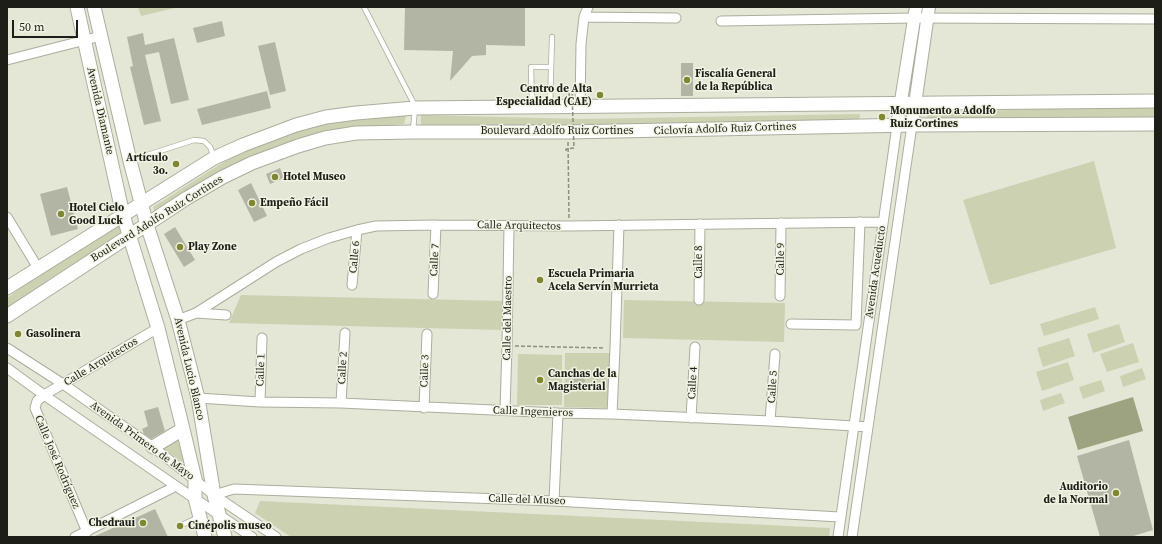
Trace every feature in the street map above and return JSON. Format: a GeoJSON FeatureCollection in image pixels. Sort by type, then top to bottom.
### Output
{"type":"FeatureCollection","features":[{"type":"Feature","properties":{"kind":"main road","name":"Avenida Diamante"},"geometry":{"type":"LineString","coordinates":[[76,7],[85,41],[123,215]]}},
{"type":"Feature","properties":{"kind":"main road","name":"Avenida Diamante"},"geometry":{"type":"LineString","coordinates":[[94,7],[141,204]]}},
{"type":"Feature","properties":{"kind":"main road","name":"Boulevard Adolfo Ruiz Cortines"},"geometry":{"type":"LineString","coordinates":[[7,288],[214,158],[243,145],[326,117],[415,108],[550,107],[575,104],[1155,102]]}},
{"type":"Feature","properties":{"kind":"main road","name":"Boulevard Adolfo Ruiz Cortines"},"geometry":{"type":"LineString","coordinates":[[7,316],[187,198],[223,177],[252,163],[325,138],[356,133],[413,132],[568,132],[912,125],[1155,124]]}},
{"type":"Feature","properties":{"kind":"main road","name":"Avenida Lucio Blanco"},"geometry":{"type":"LineString","coordinates":[[141,204],[178,320],[198,398],[214,495],[225,537]]}},
{"type":"Feature","properties":{"kind":"main road","name":"Avenida Lucio Blanco"},"geometry":{"type":"LineString","coordinates":[[123,215],[158,328],[195,478],[195,498],[205,537]]}},
{"type":"Feature","properties":{"kind":"main road"},"geometry":{"type":"LineString","coordinates":[[153,447],[183,429]]}},
{"type":"Feature","properties":{"kind":"street"},"geometry":{"type":"LineString","coordinates":[[575,104],[584,17],[588,7]]}},
{"type":"Feature","properties":{"kind":"street"},"geometry":{"type":"LineString","coordinates":[[721,21],[915,12],[1155,19]]}},
{"type":"Feature","properties":{"kind":"street","name":"Avenida Acueducto"},"geometry":{"type":"LineString","coordinates":[[838,536],[900,104],[915,12]]}},
{"type":"Feature","properties":{"kind":"street","name":"Avenida Acueducto"},"geometry":{"type":"LineString","coordinates":[[852,536],[916,104],[928,12]]}},
{"type":"Feature","properties":{"kind":"street"},"geometry":{"type":"LineString","coordinates":[[584,17],[676,18]]}},
{"type":"Feature","properties":{"kind":"street"},"geometry":{"type":"LineString","coordinates":[[7,60],[101,36]]}},
{"type":"Feature","properties":{"kind":"street"},"geometry":{"type":"LineString","coordinates":[[7,217],[38,268]]}},
{"type":"Feature","properties":{"kind":"street"},"geometry":{"type":"LineString","coordinates":[[791,324],[856,325],[860,222]]}},
{"type":"Feature","properties":{"kind":"street","name":"Calle Arquitectos"},"geometry":{"type":"LineString","coordinates":[[178,320],[196,313],[276,262],[301,248],[329,238],[376,226],[569,226],[883,222]]}},
{"type":"Feature","properties":{"kind":"street","name":"Calle 9"},"geometry":{"type":"LineString","coordinates":[[780,296],[781,223]]}},
{"type":"Feature","properties":{"kind":"street","name":"Calle 8"},"geometry":{"type":"LineString","coordinates":[[699,300],[700,224]]}},
{"type":"Feature","properties":{"kind":"street","name":"Calle 7"},"geometry":{"type":"LineString","coordinates":[[433,294],[436,225]]}},
{"type":"Feature","properties":{"kind":"street","name":"Calle del Maestro"},"geometry":{"type":"LineString","coordinates":[[505,410],[509,225]]}},
{"type":"Feature","properties":{"kind":"street"},"geometry":{"type":"LineString","coordinates":[[612,414],[619,225]]}},
{"type":"Feature","properties":{"kind":"street","name":"Calle 6"},"geometry":{"type":"LineString","coordinates":[[352,285],[357,230]]}},
{"type":"Feature","properties":{"kind":"street"},"geometry":{"type":"LineString","coordinates":[[196,313],[226,315]]}},
{"type":"Feature","properties":{"kind":"street","name":"Calle Arquitectos"},"geometry":{"type":"LineString","coordinates":[[44,395],[158,328]]}},
{"type":"Feature","properties":{"kind":"street","name":"Calle 2"},"geometry":{"type":"LineString","coordinates":[[341,403],[345,333]]}},
{"type":"Feature","properties":{"kind":"street","name":"Calle 3"},"geometry":{"type":"LineString","coordinates":[[424,408],[427,334]]}},
{"type":"Feature","properties":{"kind":"street","name":"Calle 1"},"geometry":{"type":"LineString","coordinates":[[260,402],[262,338]]}},
{"type":"Feature","properties":{"kind":"street","name":"Calle 4"},"geometry":{"type":"LineString","coordinates":[[691,418],[695,347]]}},
{"type":"Feature","properties":{"kind":"street","name":"Avenida Primero de Mayo"},"geometry":{"type":"LineString","coordinates":[[7,348],[63,384],[153,447],[195,478],[214,495],[276,537]]}},
{"type":"Feature","properties":{"kind":"street","name":"Calle 5"},"geometry":{"type":"LineString","coordinates":[[770,421],[776,354]]}},
{"type":"Feature","properties":{"kind":"street","name":"Avenida Primero de Mayo"},"geometry":{"type":"LineString","coordinates":[[7,368],[44,395],[252,537]]}},
{"type":"Feature","properties":{"kind":"street","name":"Calle José Rodríguez"},"geometry":{"type":"LineString","coordinates":[[44,395],[37,401],[35,408],[87,532]]}},
{"type":"Feature","properties":{"kind":"street","name":"Calle Ingenieros"},"geometry":{"type":"LineString","coordinates":[[198,398],[260,402],[341,403],[424,408],[612,414],[868,427]]}},
{"type":"Feature","properties":{"kind":"street"},"geometry":{"type":"LineString","coordinates":[[554,501],[558,413]]}},
{"type":"Feature","properties":{"kind":"street"},"geometry":{"type":"LineString","coordinates":[[74,537],[87,532],[176,486]]}},
{"type":"Feature","properties":{"kind":"street","name":"Calle del Museo"},"geometry":{"type":"LineString","coordinates":[[214,495],[234,489],[554,501],[840,517]]}},
{"type":"Feature","properties":{"kind":"street"},"geometry":{"type":"LineString","coordinates":[[838,536],[852,536]]}},
{"type":"Feature","properties":{"kind":"lane"},"geometry":{"type":"LineString","coordinates":[[364,7],[415,108],[413,132]]}},
{"type":"Feature","properties":{"kind":"lane"},"geometry":{"type":"LineString","coordinates":[[550,107],[552,37]]}},
{"type":"Feature","properties":{"kind":"lane"},"geometry":{"type":"LineString","coordinates":[[532,107],[531,67],[551,67]]}},
{"type":"Feature","properties":{"kind":"lane"},"geometry":{"type":"LineString","coordinates":[[130,161],[194,140],[204,141],[210,147],[214,158]]}},
{"type":"Feature","properties":{"kind":"lane"},"geometry":{"type":"LineString","coordinates":[[184,524],[200,517]]}},
{"type":"Feature","properties":{"kind":"path"},"geometry":{"type":"LineString","coordinates":[[567,152],[566,149],[574,148],[572,94],[569,94],[575,104]]}},
{"type":"Feature","properties":{"kind":"path"},"geometry":{"type":"LineString","coordinates":[[569,226],[567,152],[568,140],[576,140]]}},
{"type":"Feature","properties":{"kind":"path"},"geometry":{"type":"LineString","coordinates":[[507,346],[615,348]]}},
{"type":"Feature","properties":{"kind":"shaded area"},"geometry":{"type":"Polygon","coordinates":[[[138,7],[179,7],[141,16],[138,7]]]}},
{"type":"Feature","properties":{"kind":"shaded area"},"geometry":{"type":"Polygon","coordinates":[[[1093,107],[1155,107],[1155,119],[926,125],[928,113],[1093,107]]]}},
{"type":"Feature","properties":{"kind":"shaded area"},"geometry":{"type":"Polygon","coordinates":[[[860,114],[859,122],[421,127],[421,115],[580,119],[860,114]]]}},
{"type":"Feature","properties":{"kind":"shaded area"},"geometry":{"type":"Polygon","coordinates":[[[406,116],[404,124],[350,128],[299,141],[156,218],[153,207],[244,149],[297,129],[351,117],[406,116]]]}},
{"type":"Feature","properties":{"kind":"shaded area"},"geometry":{"type":"Polygon","coordinates":[[[1094,161],[1116,248],[990,285],[963,200],[1094,161]]]}},
{"type":"Feature","properties":{"kind":"shaded area"},"geometry":{"type":"Polygon","coordinates":[[[122,223],[124,232],[51,278],[7,311],[7,298],[45,271],[122,223]]]}},
{"type":"Feature","properties":{"kind":"shaded area"},"geometry":{"type":"Polygon","coordinates":[[[241,295],[505,301],[503,330],[229,323],[241,295]]]}},
{"type":"Feature","properties":{"kind":"shaded area"},"geometry":{"type":"Polygon","coordinates":[[[624,300],[785,303],[784,342],[623,338],[624,300]]]}},
{"type":"Feature","properties":{"kind":"shaded area"},"geometry":{"type":"Polygon","coordinates":[[[1095,307],[1099,319],[1044,336],[1040,324],[1095,307]]]}},
{"type":"Feature","properties":{"kind":"shaded area"},"geometry":{"type":"Polygon","coordinates":[[[1119,324],[1125,342],[1093,353],[1087,334],[1119,324]]]}},
{"type":"Feature","properties":{"kind":"shaded area"},"geometry":{"type":"Polygon","coordinates":[[[1069,338],[1075,356],[1043,367],[1037,348],[1069,338]]]}},
{"type":"Feature","properties":{"kind":"shaded area"},"geometry":{"type":"Polygon","coordinates":[[[1133,343],[1139,362],[1107,372],[1100,354],[1133,343]]]}},
{"type":"Feature","properties":{"kind":"shaded area"},"geometry":{"type":"Polygon","coordinates":[[[565,353],[610,353],[607,408],[564,407],[565,353]]]}},
{"type":"Feature","properties":{"kind":"shaded area","name":"Canchas de la Magisterial"},"geometry":{"type":"Polygon","coordinates":[[[518,354],[562,355],[562,405],[517,405],[518,354]]]}},
{"type":"Feature","properties":{"kind":"shaded area"},"geometry":{"type":"Polygon","coordinates":[[[1068,362],[1074,380],[1042,391],[1036,372],[1068,362]]]}},
{"type":"Feature","properties":{"kind":"shaded area"},"geometry":{"type":"Polygon","coordinates":[[[1142,368],[1146,379],[1123,387],[1120,376],[1142,368]]]}},
{"type":"Feature","properties":{"kind":"shaded area"},"geometry":{"type":"Polygon","coordinates":[[[1101,380],[1105,391],[1083,399],[1079,387],[1101,380]]]}},
{"type":"Feature","properties":{"kind":"shaded area"},"geometry":{"type":"Polygon","coordinates":[[[1061,393],[1065,403],[1043,411],[1040,400],[1061,393]]]}},
{"type":"Feature","properties":{"kind":"shaded area"},"geometry":{"type":"Polygon","coordinates":[[[1133,397],[1143,431],[1078,450],[1068,417],[1133,397]]]}},
{"type":"Feature","properties":{"kind":"shaded area"},"geometry":{"type":"Polygon","coordinates":[[[177,438],[185,464],[163,448],[177,438]]]}},
{"type":"Feature","properties":{"kind":"shaded area"},"geometry":{"type":"Polygon","coordinates":[[[260,501],[830,528],[829,537],[291,537],[255,513],[260,501]]]}},
{"type":"Feature","properties":{"kind":"building"},"geometry":{"type":"Polygon","coordinates":[[[405,7],[525,7],[525,46],[486,45],[486,55],[472,56],[450,81],[453,51],[404,50],[405,7]]]}},
{"type":"Feature","properties":{"kind":"building"},"geometry":{"type":"Polygon","coordinates":[[[222,21],[225,36],[197,43],[193,28],[222,21]]]}},
{"type":"Feature","properties":{"kind":"building"},"geometry":{"type":"Polygon","coordinates":[[[143,33],[145,45],[174,38],[189,100],[171,104],[159,52],[145,55],[161,121],[144,125],[130,67],[133,66],[127,37],[143,33]]]}},
{"type":"Feature","properties":{"kind":"building"},"geometry":{"type":"Polygon","coordinates":[[[275,42],[286,91],[270,95],[258,46],[275,42]]]}},
{"type":"Feature","properties":{"kind":"building","name":"Fiscalía General de la República"},"geometry":{"type":"Polygon","coordinates":[[[681,63],[693,63],[693,96],[681,96],[681,63]]]}},
{"type":"Feature","properties":{"kind":"building"},"geometry":{"type":"Polygon","coordinates":[[[267,91],[271,108],[202,125],[197,109],[267,91]]]}},
{"type":"Feature","properties":{"kind":"building"},"geometry":{"type":"Polygon","coordinates":[[[280,168],[284,178],[270,184],[266,174],[280,168]]]}},
{"type":"Feature","properties":{"kind":"building","name":"Empeño Fácil"},"geometry":{"type":"Polygon","coordinates":[[[251,183],[267,216],[254,222],[238,190],[251,183]]]}},
{"type":"Feature","properties":{"kind":"building"},"geometry":{"type":"Polygon","coordinates":[[[67,187],[78,229],[51,236],[40,194],[67,187]]]}},
{"type":"Feature","properties":{"kind":"building","name":"Play Zone"},"geometry":{"type":"Polygon","coordinates":[[[175,227],[195,260],[184,267],[164,234],[175,227]]]}},
{"type":"Feature","properties":{"kind":"building"},"geometry":{"type":"Polygon","coordinates":[[[577,376],[581,376],[585,382],[581,388],[577,388],[573,384],[573,380],[577,376]]]}},
{"type":"Feature","properties":{"kind":"building"},"geometry":{"type":"Polygon","coordinates":[[[158,407],[165,431],[151,439],[144,434],[142,429],[148,426],[144,411],[158,407]]]}},
{"type":"Feature","properties":{"kind":"building","name":"Auditorio de la Normal"},"geometry":{"type":"Polygon","coordinates":[[[1129,440],[1153,530],[1130,537],[1100,537],[1077,456],[1129,440]]]}},
{"type":"Feature","properties":{"kind":"building","name":"Chedraui"},"geometry":{"type":"Polygon","coordinates":[[[155,509],[168,537],[93,537],[155,509]]]}},
{"type":"Feature","properties":{"kind":"place","name":"Fiscalía General de la República"},"geometry":{"type":"Point","coordinates":[687,80]}},
{"type":"Feature","properties":{"kind":"place","name":"Centro de Alta Especialidad (CAE)"},"geometry":{"type":"Point","coordinates":[600,95]}},
{"type":"Feature","properties":{"kind":"place","name":"Monumento a Adolfo Ruiz Cortines"},"geometry":{"type":"Point","coordinates":[882,117]}},
{"type":"Feature","properties":{"kind":"place","name":"Artículo 3o."},"geometry":{"type":"Point","coordinates":[176,164]}},
{"type":"Feature","properties":{"kind":"place","name":"Hotel Museo"},"geometry":{"type":"Point","coordinates":[275,177]}},
{"type":"Feature","properties":{"kind":"place","name":"Empeño Fácil"},"geometry":{"type":"Point","coordinates":[252,203]}},
{"type":"Feature","properties":{"kind":"place","name":"Hotel Cielo Good Luck"},"geometry":{"type":"Point","coordinates":[61,214]}},
{"type":"Feature","properties":{"kind":"place","name":"Play Zone"},"geometry":{"type":"Point","coordinates":[180,247]}},
{"type":"Feature","properties":{"kind":"place","name":"Escuela Primaria Acela Servín Murrieta"},"geometry":{"type":"Point","coordinates":[540,280]}},
{"type":"Feature","properties":{"kind":"place","name":"Gasolinera"},"geometry":{"type":"Point","coordinates":[18,334]}},
{"type":"Feature","properties":{"kind":"place","name":"Canchas de la Magisterial"},"geometry":{"type":"Point","coordinates":[540,380]}},
{"type":"Feature","properties":{"kind":"place","name":"Auditorio de la Normal"},"geometry":{"type":"Point","coordinates":[1116,493]}},
{"type":"Feature","properties":{"kind":"place","name":"Chedraui"},"geometry":{"type":"Point","coordinates":[143,523]}},
{"type":"Feature","properties":{"kind":"place","name":"Cinépolis museo"},"geometry":{"type":"Point","coordinates":[180,526]}}]}
